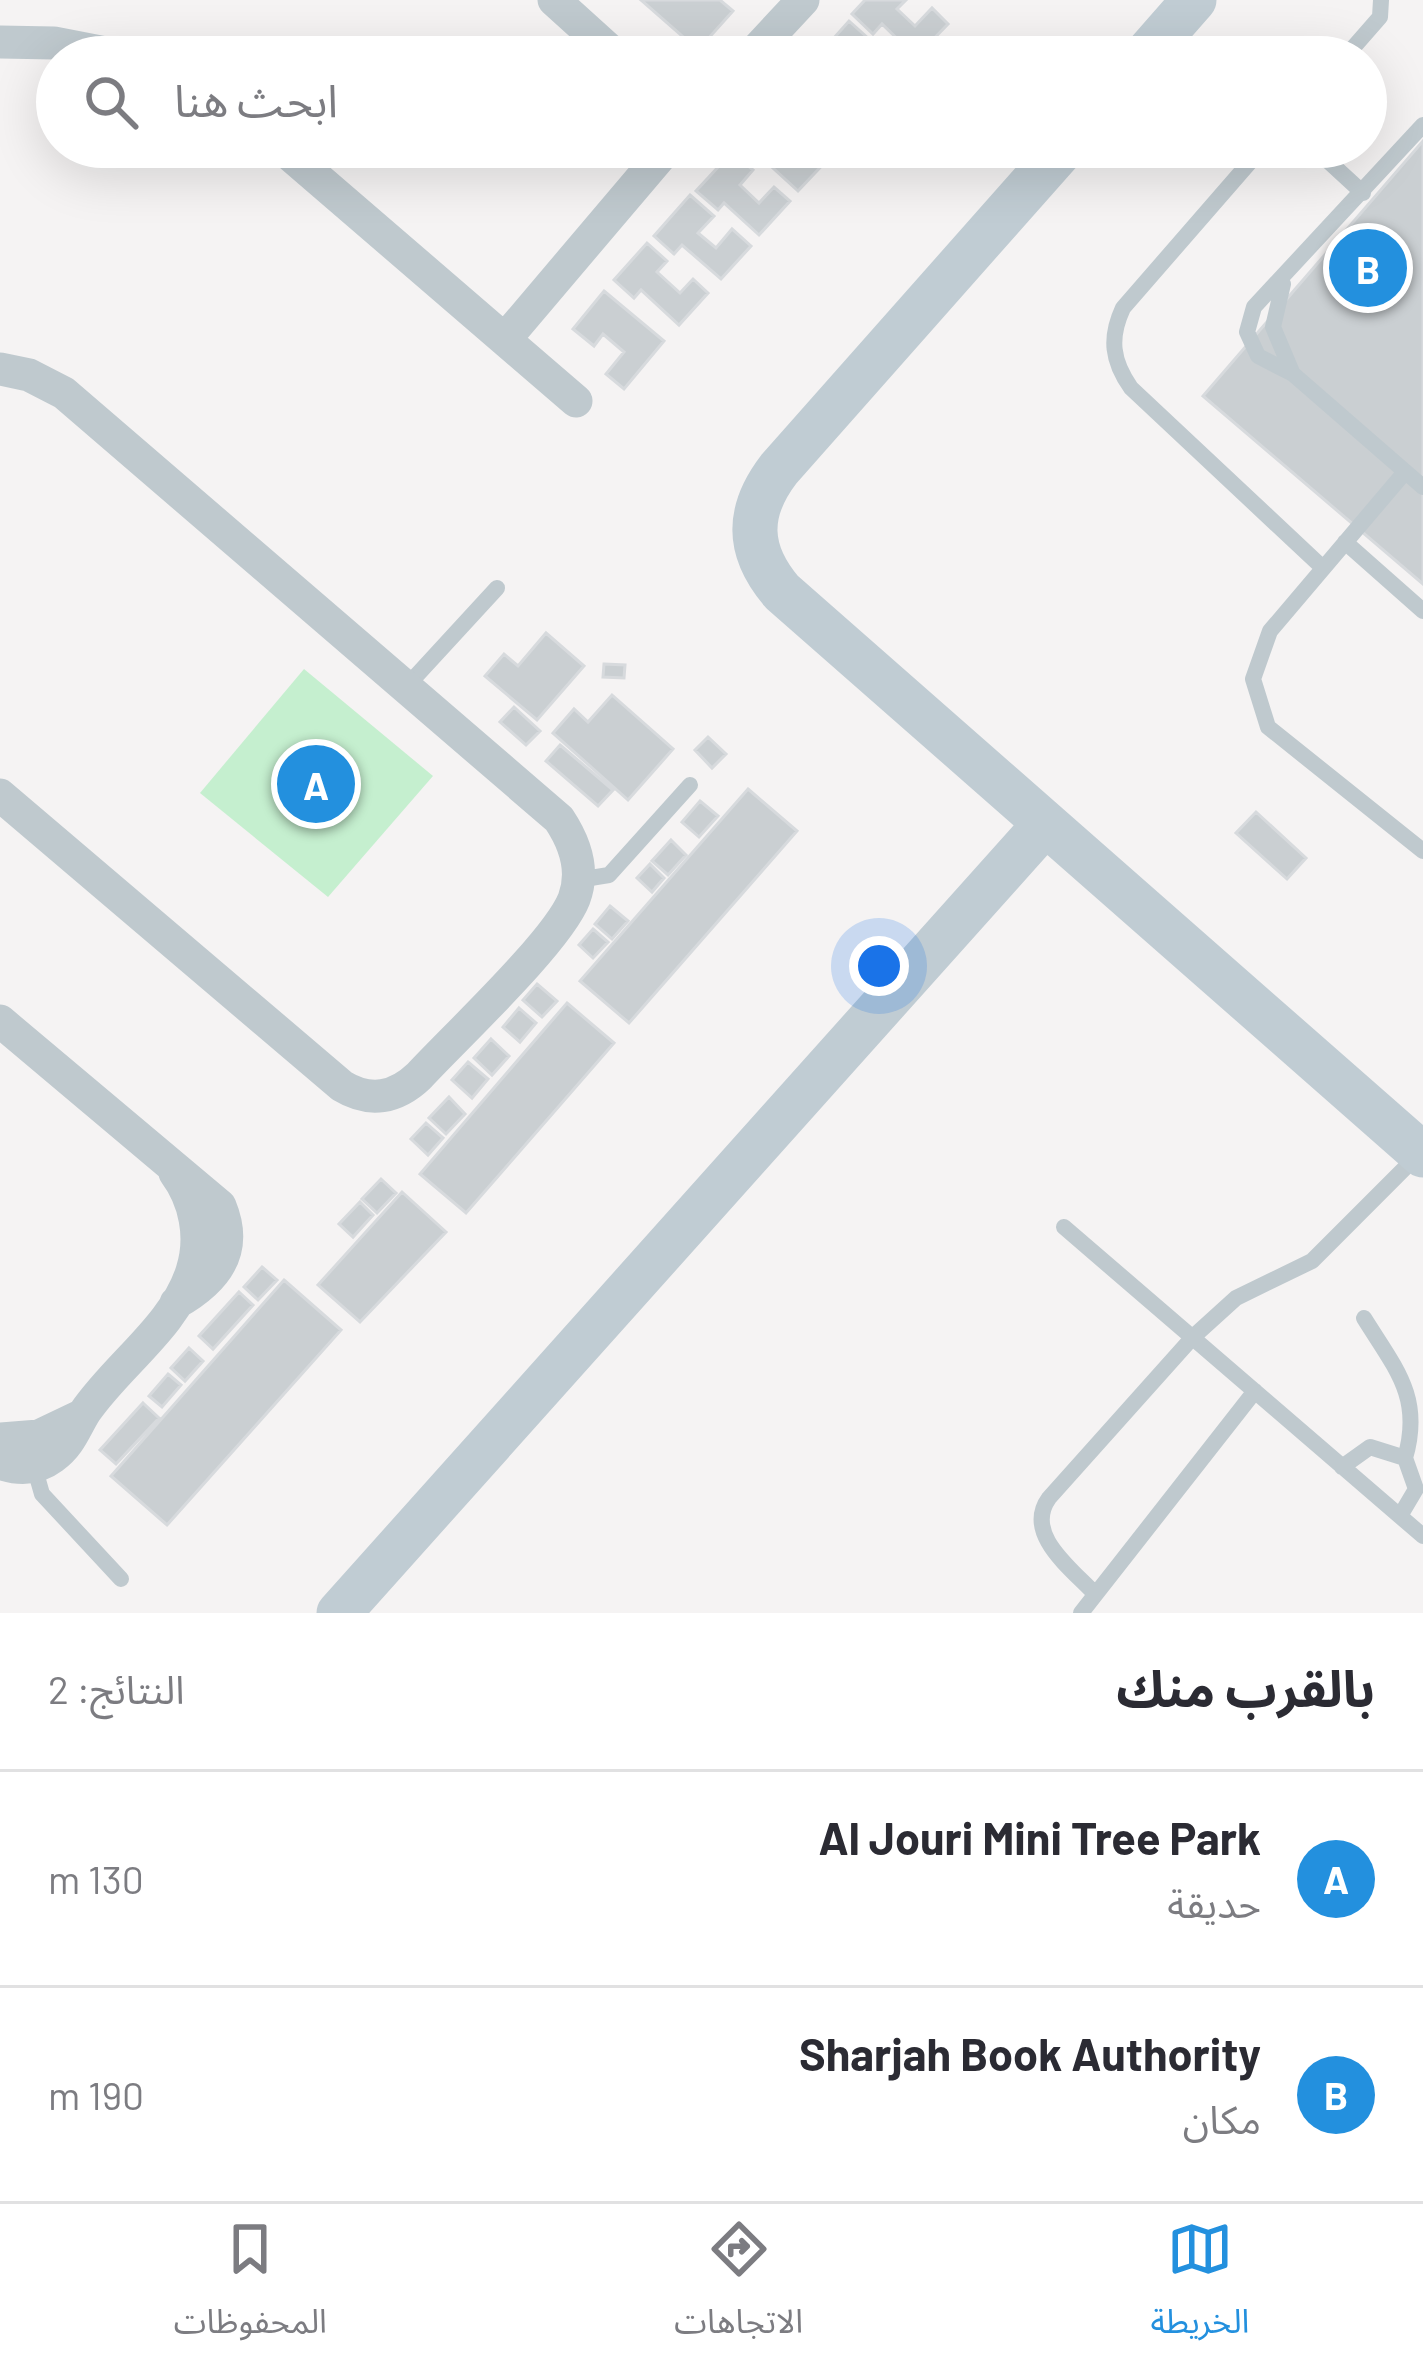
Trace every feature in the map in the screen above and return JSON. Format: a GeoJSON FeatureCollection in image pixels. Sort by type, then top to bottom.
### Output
{"type":"FeatureCollection","features":[{"type":"Feature","properties":{"kind":"street"},"geometry":{"type":"LineString","coordinates":[[554,0],[594,36]]}},
{"type":"Feature","properties":{"kind":"street"},"geometry":{"type":"LineString","coordinates":[[770,36],[803,0]]}},
{"type":"Feature","properties":{"kind":"street"},"geometry":{"type":"LineString","coordinates":[[1162,36],[1194,0]]}},
{"type":"Feature","properties":{"kind":"street"},"geometry":{"type":"LineString","coordinates":[[0,42],[36,43]]}},
{"type":"Feature","properties":{"kind":"street"},"geometry":{"type":"LineString","coordinates":[[306,168],[576,401]]}},
{"type":"Feature","properties":{"kind":"street"},"geometry":{"type":"LineString","coordinates":[[506,338],[650,168]]}},
{"type":"Feature","properties":{"kind":"street"},"geometry":{"type":"LineString","coordinates":[[1045,168],[779,469],[762,491],[754,518],[754,545],[764,571],[782,592],[1422,1154]]}},
{"type":"Feature","properties":{"kind":"street"},"geometry":{"type":"LineString","coordinates":[[0,370],[29,375],[64,393],[559,819],[578,858],[578,880],[574,898],[554,929],[419,1076],[397,1093],[369,1097],[342,1086],[0,794]]}},
{"type":"Feature","properties":{"kind":"street"},"geometry":{"type":"LineString","coordinates":[[339,1613],[1045,824]]}},
{"type":"Feature","properties":{"kind":"street"},"geometry":{"type":"LineString","coordinates":[[0,1021],[170,1166],[212,1195],[228,1232],[218,1271],[176,1303],[83,1415],[59,1452],[34,1466],[0,1463]]}},
{"type":"Feature","properties":{"kind":"street"},"geometry":{"type":"LineString","coordinates":[[0,1439],[39,1436],[83,1415]]}},
{"type":"Feature","properties":{"kind":"lane"},"geometry":{"type":"LineString","coordinates":[[1363,36],[1380,17],[1381,0]]}},
{"type":"Feature","properties":{"kind":"lane"},"geometry":{"type":"LineString","coordinates":[[1387,165],[1423,124]]}},
{"type":"Feature","properties":{"kind":"lane"},"geometry":{"type":"LineString","coordinates":[[1245,168],[1123,308],[1115,324],[1114,358],[1131,388],[1323,568]]}},
{"type":"Feature","properties":{"kind":"lane"},"geometry":{"type":"LineString","coordinates":[[1335,168],[1363,193]]}},
{"type":"Feature","properties":{"kind":"lane"},"geometry":{"type":"LineString","coordinates":[[1385,168],[1254,307],[1247,332],[1258,356],[1293,374],[1423,488]]}},
{"type":"Feature","properties":{"kind":"lane"},"geometry":{"type":"LineString","coordinates":[[1286,277],[1274,328],[1293,374]]}},
{"type":"Feature","properties":{"kind":"lane"},"geometry":{"type":"LineString","coordinates":[[1405,472],[1260,645],[1252,679],[1259,712],[1268,727],[1423,851]]}},
{"type":"Feature","properties":{"kind":"lane"},"geometry":{"type":"LineString","coordinates":[[1345,542],[1423,611]]}},
{"type":"Feature","properties":{"kind":"lane"},"geometry":{"type":"LineString","coordinates":[[404,688],[497,588]]}},
{"type":"Feature","properties":{"kind":"lane"},"geometry":{"type":"LineString","coordinates":[[578,880],[609,875],[690,784]]}},
{"type":"Feature","properties":{"kind":"lane"},"geometry":{"type":"LineString","coordinates":[[1095,1594],[1047,1541],[1040,1523],[1043,1505],[1193,1337],[1236,1298],[1312,1261],[1422,1154]]}},
{"type":"Feature","properties":{"kind":"lane"},"geometry":{"type":"LineString","coordinates":[[1064,1227],[1423,1535]]}},
{"type":"Feature","properties":{"kind":"lane"},"geometry":{"type":"LineString","coordinates":[[1364,1318],[1414,1403],[1415,1425],[1405,1458],[1416,1489],[1400,1516]]}},
{"type":"Feature","properties":{"kind":"lane"},"geometry":{"type":"LineString","coordinates":[[1081,1613],[1255,1391]]}},
{"type":"Feature","properties":{"kind":"lane"},"geometry":{"type":"LineString","coordinates":[[1342,1467],[1370,1447],[1405,1458]]}},
{"type":"Feature","properties":{"kind":"lane"},"geometry":{"type":"LineString","coordinates":[[34,1466],[42,1494],[121,1579]]}},
{"type":"Feature","properties":{"kind":"green space"},"geometry":{"type":"Polygon","coordinates":[[[304,669],[433,776],[328,897],[200,793],[304,669]]]}},
{"type":"Feature","properties":{"kind":"building"},"geometry":{"type":"Polygon","coordinates":[[[641,0],[720,0],[733,11],[711,36],[682,36],[641,0]]]}},
{"type":"Feature","properties":{"kind":"building"},"geometry":{"type":"Polygon","coordinates":[[[865,0],[906,0],[897,9],[915,26],[932,8],[948,24],[936,36],[894,36],[882,24],[873,34],[852,14],[865,0]]]}},
{"type":"Feature","properties":{"kind":"building"},"geometry":{"type":"Polygon","coordinates":[[[849,21],[866,36],[836,36],[849,21]]]}},
{"type":"Feature","properties":{"kind":"building"},"geometry":{"type":"Polygon","coordinates":[[[1423,141],[1423,584],[1203,396],[1423,141]]]}},
{"type":"Feature","properties":{"kind":"building"},"geometry":{"type":"Polygon","coordinates":[[[717,168],[751,168],[740,185],[759,203],[774,187],[790,201],[759,235],[724,203],[718,210],[696,191],[717,168]]]}},
{"type":"Feature","properties":{"kind":"building"},"geometry":{"type":"Polygon","coordinates":[[[773,168],[820,168],[798,191],[773,168]]]}},
{"type":"Feature","properties":{"kind":"building"},"geometry":{"type":"Polygon","coordinates":[[[690,195],[714,216],[698,233],[716,248],[732,229],[751,246],[721,279],[682,245],[674,254],[654,236],[690,195]]]}},
{"type":"Feature","properties":{"kind":"building"},"geometry":{"type":"Polygon","coordinates":[[[647,243],[667,261],[657,272],[680,293],[693,279],[708,293],[679,325],[641,290],[634,298],[614,280],[647,243]]]}},
{"type":"Feature","properties":{"kind":"building"},"geometry":{"type":"Polygon","coordinates":[[[604,291],[664,341],[624,389],[606,374],[624,352],[603,334],[594,346],[573,329],[604,291]]]}},
{"type":"Feature","properties":{"kind":"building"},"geometry":{"type":"Polygon","coordinates":[[[546,633],[584,666],[537,720],[485,676],[504,654],[518,666],[546,633]]]}},
{"type":"Feature","properties":{"kind":"building"},"geometry":{"type":"Polygon","coordinates":[[[604,664],[625,665],[624,678],[603,677],[604,664]]]}},
{"type":"Feature","properties":{"kind":"building"},"geometry":{"type":"Polygon","coordinates":[[[612,695],[673,749],[628,800],[553,733],[574,709],[588,722],[612,695]]]}},
{"type":"Feature","properties":{"kind":"building"},"geometry":{"type":"Polygon","coordinates":[[[514,707],[540,731],[526,745],[500,722],[514,707]]]}},
{"type":"Feature","properties":{"kind":"building"},"geometry":{"type":"Polygon","coordinates":[[[708,737],[726,754],[712,768],[695,750],[708,737]]]}},
{"type":"Feature","properties":{"kind":"building"},"geometry":{"type":"Polygon","coordinates":[[[560,745],[613,790],[598,806],[546,761],[560,745]]]}},
{"type":"Feature","properties":{"kind":"building"},"geometry":{"type":"Polygon","coordinates":[[[748,789],[797,831],[629,1023],[580,981],[748,789]]]}},
{"type":"Feature","properties":{"kind":"building"},"geometry":{"type":"Polygon","coordinates":[[[700,801],[718,816],[699,837],[682,822],[700,801]]]}},
{"type":"Feature","properties":{"kind":"building"},"geometry":{"type":"Polygon","coordinates":[[[1256,812],[1306,858],[1287,879],[1236,833],[1256,812]]]}},
{"type":"Feature","properties":{"kind":"building"},"geometry":{"type":"Polygon","coordinates":[[[671,840],[686,855],[668,875],[652,861],[671,840]]]}},
{"type":"Feature","properties":{"kind":"building"},"geometry":{"type":"Polygon","coordinates":[[[650,864],[664,878],[652,892],[637,878],[650,864]]]}},
{"type":"Feature","properties":{"kind":"building"},"geometry":{"type":"Polygon","coordinates":[[[610,906],[628,921],[612,939],[595,924],[610,906]]]}},
{"type":"Feature","properties":{"kind":"building"},"geometry":{"type":"Polygon","coordinates":[[[593,929],[608,942],[593,958],[579,945],[593,929]]]}},
{"type":"Feature","properties":{"kind":"building"},"geometry":{"type":"Polygon","coordinates":[[[537,984],[557,1001],[542,1017],[523,1000],[537,984]]]}},
{"type":"Feature","properties":{"kind":"building"},"geometry":{"type":"Polygon","coordinates":[[[567,1003],[614,1043],[466,1213],[420,1174],[567,1003]]]}},
{"type":"Feature","properties":{"kind":"building"},"geometry":{"type":"Polygon","coordinates":[[[519,1008],[536,1023],[520,1042],[503,1027],[519,1008]]]}},
{"type":"Feature","properties":{"kind":"building"},"geometry":{"type":"Polygon","coordinates":[[[491,1039],[509,1056],[492,1075],[474,1058],[491,1039]]]}},
{"type":"Feature","properties":{"kind":"building"},"geometry":{"type":"Polygon","coordinates":[[[468,1062],[488,1079],[472,1098],[452,1080],[468,1062]]]}},
{"type":"Feature","properties":{"kind":"building"},"geometry":{"type":"Polygon","coordinates":[[[449,1097],[465,1114],[446,1134],[429,1118],[449,1097]]]}},
{"type":"Feature","properties":{"kind":"building"},"geometry":{"type":"Polygon","coordinates":[[[426,1123],[443,1138],[428,1155],[411,1139],[426,1123]]]}},
{"type":"Feature","properties":{"kind":"building"},"geometry":{"type":"Polygon","coordinates":[[[381,1179],[396,1193],[377,1213],[362,1199],[381,1179]]]}},
{"type":"Feature","properties":{"kind":"building"},"geometry":{"type":"Polygon","coordinates":[[[402,1192],[446,1232],[360,1322],[318,1285],[402,1192]]]}},
{"type":"Feature","properties":{"kind":"building"},"geometry":{"type":"Polygon","coordinates":[[[360,1202],[373,1215],[353,1237],[339,1224],[360,1202]]]}},
{"type":"Feature","properties":{"kind":"building"},"geometry":{"type":"Polygon","coordinates":[[[262,1267],[277,1280],[258,1300],[244,1287],[262,1267]]]}},
{"type":"Feature","properties":{"kind":"building"},"geometry":{"type":"Polygon","coordinates":[[[284,1280],[341,1330],[167,1525],[111,1476],[284,1280]]]}},
{"type":"Feature","properties":{"kind":"building"},"geometry":{"type":"Polygon","coordinates":[[[239,1292],[253,1305],[213,1349],[199,1336],[239,1292]]]}},
{"type":"Feature","properties":{"kind":"building"},"geometry":{"type":"Polygon","coordinates":[[[189,1348],[203,1361],[185,1381],[171,1368],[189,1348]]]}},
{"type":"Feature","properties":{"kind":"building"},"geometry":{"type":"Polygon","coordinates":[[[168,1374],[181,1385],[162,1407],[149,1396],[168,1374]]]}},
{"type":"Feature","properties":{"kind":"building"},"geometry":{"type":"Polygon","coordinates":[[[143,1403],[159,1418],[116,1464],[100,1450],[143,1403]]]}},
{"type":"Feature","properties":{"kind":"place","name":"Sharjah Book Authority"},"geometry":{"type":"Point","coordinates":[1368,268]}},
{"type":"Feature","properties":{"kind":"place","name":"Al Jouri Mini Tree Park"},"geometry":{"type":"Point","coordinates":[316,784]}}]}
